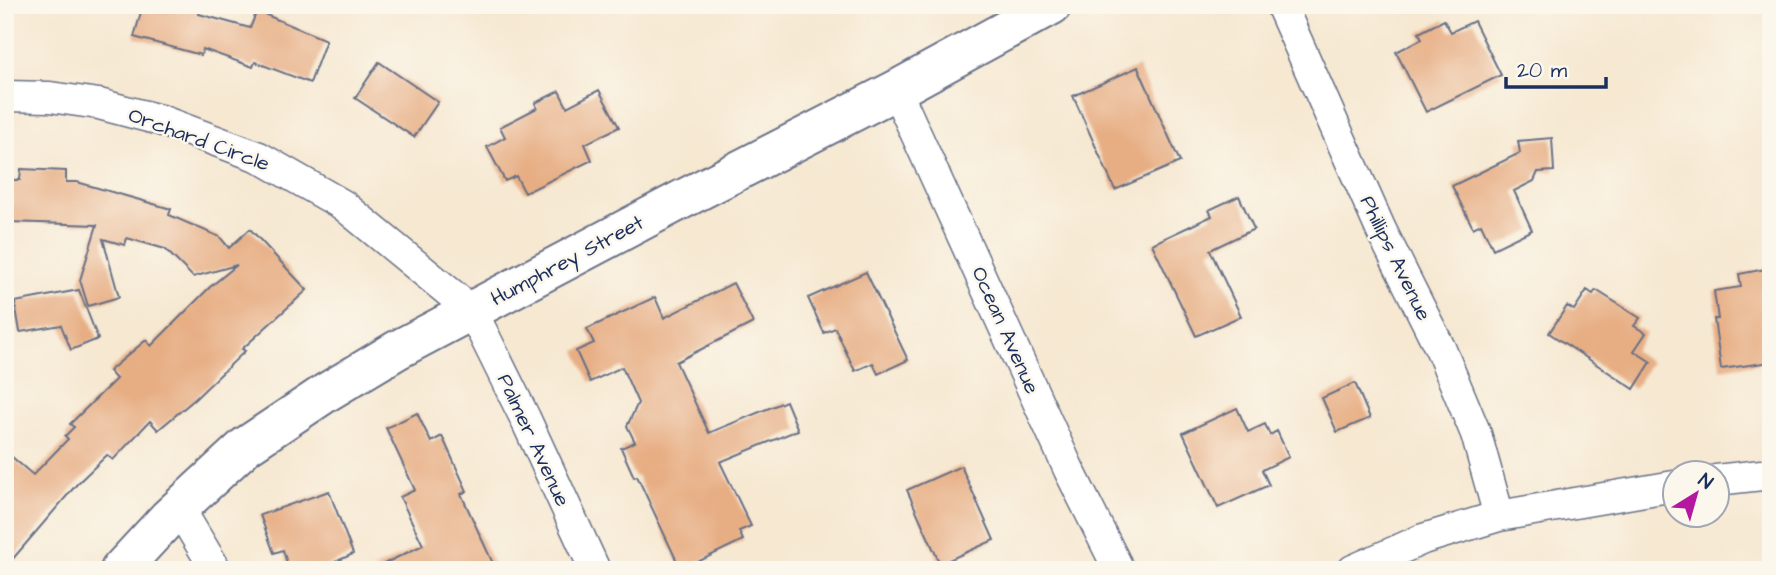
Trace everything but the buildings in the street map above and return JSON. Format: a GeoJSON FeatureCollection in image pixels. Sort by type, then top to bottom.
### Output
{"type":"FeatureCollection","features":[{"type":"Feature","properties":{"kind":"main road","name":"Humphrey Street"},"geometry":{"type":"LineString","coordinates":[[120,570],[179,508],[246,446],[397,350],[896,90],[1052,5]]}},
{"type":"Feature","properties":{"kind":"street","name":"Phillips Avenue"},"geometry":{"type":"LineString","coordinates":[[1281,5],[1381,230],[1441,350],[1476,434],[1499,516]]}},
{"type":"Feature","properties":{"kind":"street","name":"Ocean Avenue"},"geometry":{"type":"LineString","coordinates":[[896,90],[1069,470],[1119,570]]}},
{"type":"Feature","properties":{"kind":"street","name":"Orchard Circle"},"geometry":{"type":"LineString","coordinates":[[5,96],[50,97],[99,104],[160,120],[259,157],[344,205],[472,311]]}},
{"type":"Feature","properties":{"kind":"street","name":"Palmer Avenue"},"geometry":{"type":"LineString","coordinates":[[472,311],[526,418],[595,570]]}},
{"type":"Feature","properties":{"kind":"street"},"geometry":{"type":"LineString","coordinates":[[1730,479],[1771,474]]}},
{"type":"Feature","properties":{"kind":"street"},"geometry":{"type":"LineString","coordinates":[[1353,570],[1423,539],[1499,516],[1660,489]]}},
{"type":"Feature","properties":{"kind":"street"},"geometry":{"type":"LineString","coordinates":[[179,508],[216,570]]}}]}
